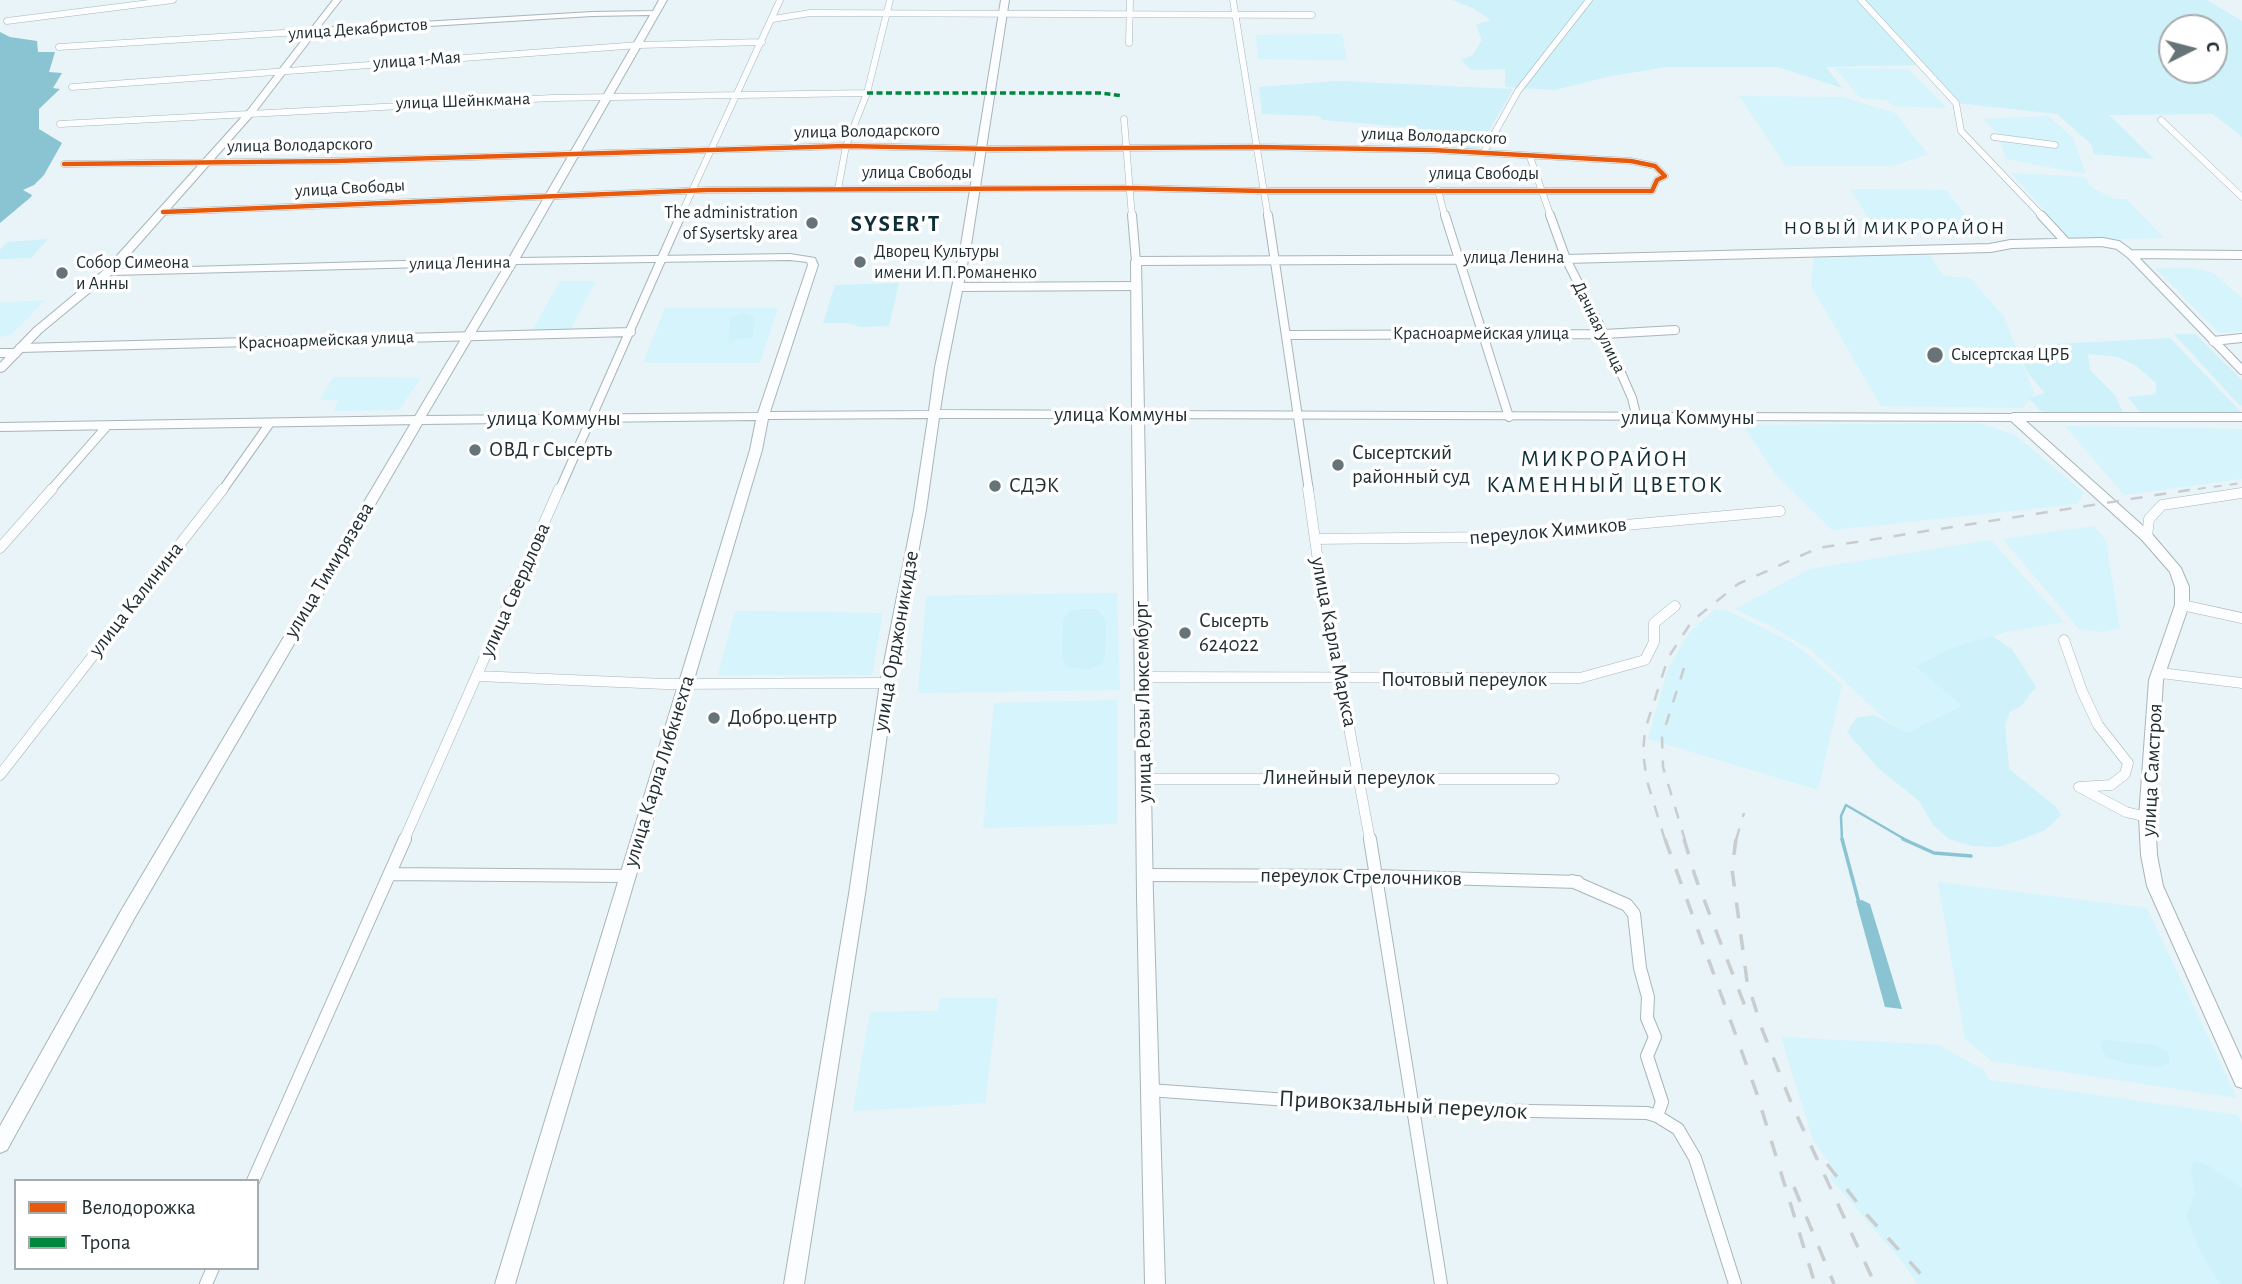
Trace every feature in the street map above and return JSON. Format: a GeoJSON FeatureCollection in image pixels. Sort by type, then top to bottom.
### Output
{"type":"FeatureCollection","features":[{"type":"Feature","properties":{"kind":"street"},"geometry":{"type":"LineString","coordinates":[[7,21],[173,0]]}},
{"type":"Feature","properties":{"kind":"street"},"geometry":{"type":"LineString","coordinates":[[0,369],[56,314],[108,272],[163,212],[251,112],[337,0]]}},
{"type":"Feature","properties":{"kind":"street","name":"улица Тимирязева"},"geometry":{"type":"LineString","coordinates":[[0,1144],[128,914],[578,152],[663,0]]}},
{"type":"Feature","properties":{"kind":"street","name":"улица Свердлова"},"geometry":{"type":"LineString","coordinates":[[254,1179],[691,192],[780,0]]}},
{"type":"Feature","properties":{"kind":"street"},"geometry":{"type":"LineString","coordinates":[[838,189],[846,146],[867,93],[890,0]]}},
{"type":"Feature","properties":{"kind":"street","name":"улица Орджоникидзе"},"geometry":{"type":"LineString","coordinates":[[794,1284],[855,908],[887,683],[920,510],[1005,0]]}},
{"type":"Feature","properties":{"kind":"street"},"geometry":{"type":"LineString","coordinates":[[1129,43],[1130,0]]}},
{"type":"Feature","properties":{"kind":"street","name":"улица Карла Маркса"},"geometry":{"type":"LineString","coordinates":[[1233,0],[1287,335],[1315,539],[1360,778],[1441,1284]]}},
{"type":"Feature","properties":{"kind":"street"},"geometry":{"type":"LineString","coordinates":[[1484,152],[1518,91],[1589,0]]}},
{"type":"Feature","properties":{"kind":"street"},"geometry":{"type":"LineString","coordinates":[[1861,0],[1956,103],[1961,131],[2005,174],[2066,242]]}},
{"type":"Feature","properties":{"kind":"street","name":"улица Декабристов"},"geometry":{"type":"LineString","coordinates":[[59,47],[592,14],[657,13]]}},
{"type":"Feature","properties":{"kind":"street"},"geometry":{"type":"LineString","coordinates":[[773,19],[797,13],[1312,15]]}},
{"type":"Feature","properties":{"kind":"street","name":"улица 1-Мая"},"geometry":{"type":"LineString","coordinates":[[72,87],[284,69],[639,45],[762,43]]}},
{"type":"Feature","properties":{"kind":"street","name":"улица Шейнкмана"},"geometry":{"type":"LineString","coordinates":[[60,124],[251,112],[609,97],[867,93]]}},
{"type":"Feature","properties":{"kind":"street","name":"улица Розы Люксембург"},"geometry":{"type":"LineString","coordinates":[[1124,120],[1136,261],[1144,875],[1156,1284]]}},
{"type":"Feature","properties":{"kind":"street"},"geometry":{"type":"LineString","coordinates":[[2161,120],[2242,197]]}},
{"type":"Feature","properties":{"kind":"street"},"geometry":{"type":"LineString","coordinates":[[1994,136],[2055,145]]}},
{"type":"Feature","properties":{"kind":"street","name":"улица Володарского"},"geometry":{"type":"LineString","coordinates":[[64,164],[846,146],[1125,149],[1257,147],[1484,152],[1530,157],[1632,161],[1655,166],[1665,176]]}},
{"type":"Feature","properties":{"kind":"street","name":"Дачная улица"},"geometry":{"type":"LineString","coordinates":[[1530,157],[1566,259],[1604,334],[1632,398],[1637,418]]}},
{"type":"Feature","properties":{"kind":"street","name":"улица Свободы"},"geometry":{"type":"LineString","coordinates":[[163,212],[552,195],[838,189],[1652,191],[1657,180],[1665,176]]}},
{"type":"Feature","properties":{"kind":"street"},"geometry":{"type":"LineString","coordinates":[[1438,190],[1457,259],[1509,417]]}},
{"type":"Feature","properties":{"kind":"street","name":"улица Ленина"},"geometry":{"type":"LineString","coordinates":[[1136,261],[1566,259],[1892,251],[2066,242],[2111,244],[2130,254]]}},
{"type":"Feature","properties":{"kind":"street"},"geometry":{"type":"LineString","coordinates":[[2130,254],[2242,256]]}},
{"type":"Feature","properties":{"kind":"street"},"geometry":{"type":"LineString","coordinates":[[2130,254],[2242,370]]}},
{"type":"Feature","properties":{"kind":"street","name":"улица Ленина"},"geometry":{"type":"LineString","coordinates":[[108,272],[663,258],[803,257],[811,260]]}},
{"type":"Feature","properties":{"kind":"street","name":"улица Карла Либкнехта"},"geometry":{"type":"LineString","coordinates":[[505,1284],[756,450],[763,416],[813,265],[811,260]]}},
{"type":"Feature","properties":{"kind":"street"},"geometry":{"type":"LineString","coordinates":[[958,287],[1136,286]]}},
{"type":"Feature","properties":{"kind":"street","name":"Красноармейская улица"},"geometry":{"type":"LineString","coordinates":[[1287,335],[1604,334],[1675,330]]}},
{"type":"Feature","properties":{"kind":"street","name":"Красноармейская улица"},"geometry":{"type":"LineString","coordinates":[[0,353],[18,350],[631,332]]}},
{"type":"Feature","properties":{"kind":"street"},"geometry":{"type":"LineString","coordinates":[[2213,341],[2242,338]]}},
{"type":"Feature","properties":{"kind":"street","name":"улица Коммуны"},"geometry":{"type":"LineString","coordinates":[[0,427],[934,414],[1637,418],[2242,417]]}},
{"type":"Feature","properties":{"kind":"street","name":"улица Самстроя"},"geometry":{"type":"LineString","coordinates":[[2014,417],[2147,537],[2176,571],[2182,587],[2182,605],[2161,673],[2156,680],[2147,817],[2149,855],[2155,886],[2242,1080]]}},
{"type":"Feature","properties":{"kind":"street","name":"улица Калинина"},"geometry":{"type":"LineString","coordinates":[[0,775],[232,478],[270,423]]}},
{"type":"Feature","properties":{"kind":"street"},"geometry":{"type":"LineString","coordinates":[[0,548],[107,426]]}},
{"type":"Feature","properties":{"kind":"street"},"geometry":{"type":"LineString","coordinates":[[2147,537],[2149,519],[2162,505],[2242,492]]}},
{"type":"Feature","properties":{"kind":"street","name":"переулок Химиков"},"geometry":{"type":"LineString","coordinates":[[1315,539],[1493,537],[1780,510]]}},
{"type":"Feature","properties":{"kind":"street"},"geometry":{"type":"LineString","coordinates":[[2182,605],[2242,618]]}},
{"type":"Feature","properties":{"kind":"street","name":"Почтовый переулок"},"geometry":{"type":"LineString","coordinates":[[1142,677],[1556,680],[1616,670],[1645,660],[1654,642],[1654,623],[1675,606]]}},
{"type":"Feature","properties":{"kind":"street"},"geometry":{"type":"LineString","coordinates":[[2064,640],[2081,691],[2098,725],[2128,763],[2125,774],[2111,785],[2079,787],[2126,811],[2147,817]]}},
{"type":"Feature","properties":{"kind":"street"},"geometry":{"type":"LineString","coordinates":[[2161,673],[2242,683]]}},
{"type":"Feature","properties":{"kind":"street"},"geometry":{"type":"LineString","coordinates":[[477,676],[686,683],[887,683]]}},
{"type":"Feature","properties":{"kind":"street","name":"Линейный переулок"},"geometry":{"type":"LineString","coordinates":[[1144,779],[1554,779]]}},
{"type":"Feature","properties":{"kind":"street"},"geometry":{"type":"LineString","coordinates":[[390,874],[627,876]]}},
{"type":"Feature","properties":{"kind":"street","name":"переулок Стрелочников"},"geometry":{"type":"LineString","coordinates":[[1144,875],[1374,876],[1575,882],[1627,905],[1634,914],[1640,968],[1648,997],[1647,1018],[1655,1037],[1647,1056],[1662,1102],[1657,1116]]}},
{"type":"Feature","properties":{"kind":"street","name":"Привокзальный переулок"},"geometry":{"type":"LineString","coordinates":[[1149,1090],[1413,1109],[1647,1113],[1657,1116]]}},
{"type":"Feature","properties":{"kind":"street"},"geometry":{"type":"LineString","coordinates":[[1657,1116],[1678,1129],[1695,1158],[1735,1284]]}},
{"type":"Feature","properties":{"kind":"shaded area"},"geometry":{"type":"Polygon","coordinates":[[[1452,0],[2207,0],[2242,21],[2242,137],[2213,114],[2109,115],[2154,159],[2094,154],[2091,144],[2057,114],[1957,103],[1917,65],[1826,67],[1842,88],[1778,67],[1667,67],[1611,76],[1555,90],[1505,87],[1505,69],[1472,70],[1461,60],[1473,55],[1482,40],[1476,25],[1491,20],[1473,8],[1452,0]]]}},
{"type":"Feature","properties":{"kind":"shaded area"},"geometry":{"type":"Polygon","coordinates":[[[0,32],[10,37],[37,41],[38,52],[55,52],[49,72],[62,73],[53,88],[60,89],[39,109],[39,129],[62,143],[44,175],[34,185],[23,190],[32,195],[31,197],[0,223],[0,32]]]}},
{"type":"Feature","properties":{"kind":"shaded area"},"geometry":{"type":"Polygon","coordinates":[[[1342,34],[1347,60],[1258,59],[1256,35],[1342,34]]]}},
{"type":"Feature","properties":{"kind":"shaded area"},"geometry":{"type":"Polygon","coordinates":[[[1835,68],[1908,69],[1947,108],[1893,106],[1886,100],[1860,98],[1835,68]]]}},
{"type":"Feature","properties":{"kind":"shaded area"},"geometry":{"type":"Polygon","coordinates":[[[1337,81],[1513,89],[1478,150],[1463,149],[1467,139],[1407,135],[1406,127],[1323,120],[1318,116],[1262,114],[1259,87],[1337,81]]]}},
{"type":"Feature","properties":{"kind":"shaded area"},"geometry":{"type":"Polygon","coordinates":[[[1739,96],[1843,97],[1895,113],[1928,154],[1892,166],[1786,166],[1739,96]]]}},
{"type":"Feature","properties":{"kind":"shaded area"},"geometry":{"type":"Polygon","coordinates":[[[2048,116],[2073,138],[2086,174],[2006,159],[1998,134],[1983,119],[2048,116]]]}},
{"type":"Feature","properties":{"kind":"shaded area"},"geometry":{"type":"Polygon","coordinates":[[[2011,173],[2084,177],[2094,189],[2114,199],[2126,199],[2164,238],[2071,240],[2011,173]]]}},
{"type":"Feature","properties":{"kind":"shaded area"},"geometry":{"type":"Polygon","coordinates":[[[1850,189],[1946,190],[1974,226],[1874,226],[1850,189]]]}},
{"type":"Feature","properties":{"kind":"shaded area"},"geometry":{"type":"Polygon","coordinates":[[[48,239],[31,258],[0,259],[0,250],[7,242],[48,239]]]}},
{"type":"Feature","properties":{"kind":"shaded area","name":"Сысертская ЦРБ"},"geometry":{"type":"Polygon","coordinates":[[[1930,255],[1943,276],[1970,278],[2004,317],[2034,393],[2023,408],[1881,406],[1811,286],[1814,256],[1930,255]]]}},
{"type":"Feature","properties":{"kind":"shaded area"},"geometry":{"type":"Polygon","coordinates":[[[2155,268],[2192,268],[2213,273],[2242,298],[2242,331],[2219,333],[2155,268]]]}},
{"type":"Feature","properties":{"kind":"shaded area"},"geometry":{"type":"Polygon","coordinates":[[[560,281],[596,281],[571,329],[532,331],[560,281]]]}},
{"type":"Feature","properties":{"kind":"shaded area"},"geometry":{"type":"Polygon","coordinates":[[[899,283],[889,326],[860,327],[848,323],[823,323],[835,285],[899,283]]]}},
{"type":"Feature","properties":{"kind":"shaded area"},"geometry":{"type":"Polygon","coordinates":[[[45,300],[11,335],[0,337],[0,303],[45,300]]]}},
{"type":"Feature","properties":{"kind":"shaded area"},"geometry":{"type":"Polygon","coordinates":[[[665,308],[778,308],[760,363],[643,363],[665,308]]]}},
{"type":"Feature","properties":{"kind":"shaded area"},"geometry":{"type":"Polygon","coordinates":[[[742,313],[755,317],[752,337],[729,341],[730,318],[742,313]]]}},
{"type":"Feature","properties":{"kind":"shaded area"},"geometry":{"type":"Polygon","coordinates":[[[2174,334],[2195,334],[2242,380],[2242,405],[2240,406],[2174,334]]]}},
{"type":"Feature","properties":{"kind":"shaded area"},"geometry":{"type":"Polygon","coordinates":[[[2170,338],[2242,413],[2197,416],[2140,412],[2128,397],[2156,394],[2156,383],[2135,365],[2118,357],[2088,354],[2090,370],[2115,395],[2123,413],[2042,412],[2028,398],[2045,393],[2027,372],[2020,356],[2036,345],[2170,338]]]}},
{"type":"Feature","properties":{"kind":"shaded area"},"geometry":{"type":"Polygon","coordinates":[[[333,377],[421,378],[399,410],[334,411],[338,400],[320,400],[333,377]]]}},
{"type":"Feature","properties":{"kind":"shaded area"},"geometry":{"type":"Polygon","coordinates":[[[1979,423],[2015,435],[2084,493],[2077,504],[1832,530],[1776,475],[1743,425],[1979,423]]]}},
{"type":"Feature","properties":{"kind":"shaded area"},"geometry":{"type":"Polygon","coordinates":[[[2065,426],[2242,429],[2242,479],[2124,495],[2065,426]]]}},
{"type":"Feature","properties":{"kind":"shaded area"},"geometry":{"type":"Polygon","coordinates":[[[2094,526],[2106,541],[2120,628],[2101,632],[2079,629],[2003,539],[2094,526]]]}},
{"type":"Feature","properties":{"kind":"shaded area"},"geometry":{"type":"Polygon","coordinates":[[[1991,540],[2064,622],[2006,632],[1952,648],[1917,665],[1962,706],[1906,734],[1887,721],[1811,650],[1735,609],[1810,569],[1991,540]]]}},
{"type":"Feature","properties":{"kind":"shaded area"},"geometry":{"type":"Polygon","coordinates":[[[1117,593],[1120,690],[918,693],[926,596],[1117,593]]]}},
{"type":"Feature","properties":{"kind":"shaded area"},"geometry":{"type":"Polygon","coordinates":[[[1096,609],[1106,620],[1105,657],[1102,664],[1088,669],[1071,668],[1064,663],[1062,657],[1063,620],[1070,611],[1096,609]]]}},
{"type":"Feature","properties":{"kind":"shaded area"},"geometry":{"type":"Polygon","coordinates":[[[1715,609],[1730,612],[1787,640],[1804,651],[1842,685],[1818,790],[1648,739],[1667,671],[1688,634],[1715,609]]]}},
{"type":"Feature","properties":{"kind":"shaded area"},"geometry":{"type":"Polygon","coordinates":[[[735,611],[883,613],[872,675],[718,675],[735,611]]]}},
{"type":"Feature","properties":{"kind":"shaded area"},"geometry":{"type":"Polygon","coordinates":[[[1992,636],[2012,649],[2036,687],[2022,705],[2010,712],[2005,724],[2009,769],[2055,806],[2061,815],[2045,830],[1999,847],[1972,846],[1949,839],[1934,826],[1919,801],[1878,768],[1847,732],[1856,718],[1874,715],[1907,733],[1962,706],[1916,666],[1952,648],[1992,636]]]}},
{"type":"Feature","properties":{"kind":"shaded area"},"geometry":{"type":"Polygon","coordinates":[[[1117,700],[1117,824],[983,828],[994,703],[1117,700]]]}},
{"type":"Feature","properties":{"kind":"shaded area"},"geometry":{"type":"Polygon","coordinates":[[[1938,882],[2147,908],[2237,1098],[1992,1061],[1965,1039],[1938,882]]]}},
{"type":"Feature","properties":{"kind":"shaded area"},"geometry":{"type":"Polygon","coordinates":[[[1862,900],[1870,904],[1902,1009],[1885,1007],[1856,901],[1862,900]]]}},
{"type":"Feature","properties":{"kind":"shaded area"},"geometry":{"type":"Polygon","coordinates":[[[940,998],[998,998],[985,1103],[853,1111],[870,1012],[938,1011],[940,998]]]}},
{"type":"Feature","properties":{"kind":"shaded area"},"geometry":{"type":"Polygon","coordinates":[[[1781,1037],[1939,1045],[1983,1070],[1989,1080],[2238,1115],[2242,1124],[2242,1284],[1918,1284],[1901,1260],[1829,1177],[1836,1171],[1813,1140],[1781,1037]]]}},
{"type":"Feature","properties":{"kind":"shaded area"},"geometry":{"type":"Polygon","coordinates":[[[2109,1040],[2153,1045],[2167,1051],[2170,1063],[2158,1067],[2129,1064],[2108,1058],[2102,1050],[2101,1042],[2109,1040]]]}},
{"type":"Feature","properties":{"kind":"shaded area"},"geometry":{"type":"Polygon","coordinates":[[[2194,1162],[2204,1163],[2242,1188],[2242,1284],[2220,1284],[2199,1249],[2187,1217],[2195,1192],[2191,1170],[2194,1162]]]}},
{"type":"Feature","properties":{"kind":"waterway"},"geometry":{"type":"LineString","coordinates":[[1842,840],[1841,816],[1846,805],[1906,840]]}},
{"type":"Feature","properties":{"kind":"waterway"},"geometry":{"type":"LineString","coordinates":[[1842,839],[1859,903]]}},
{"type":"Feature","properties":{"kind":"waterway"},"geometry":{"type":"LineString","coordinates":[[1903,839],[1934,853],[1971,856]]}},
{"type":"Feature","properties":{"kind":"railway"},"geometry":{"type":"LineString","coordinates":[[2183,491],[2242,483]]}},
{"type":"Feature","properties":{"kind":"railway"},"geometry":{"type":"LineString","coordinates":[[2183,491],[2195,489]]}},
{"type":"Feature","properties":{"kind":"railway"},"geometry":{"type":"LineString","coordinates":[[1665,840],[1647,781],[1643,753],[1645,730],[1668,658],[1692,621],[1738,584],[1818,548],[2183,491]]}},
{"type":"Feature","properties":{"kind":"railway"},"geometry":{"type":"LineString","coordinates":[[1684,668],[1662,737],[1663,767],[1685,840]]}},
{"type":"Feature","properties":{"kind":"railway"},"geometry":{"type":"LineString","coordinates":[[1736,840],[1744,813]]}},
{"type":"Feature","properties":{"kind":"railway"},"geometry":{"type":"LineString","coordinates":[[1665,839],[1757,1094],[1815,1284]]}},
{"type":"Feature","properties":{"kind":"railway"},"geometry":{"type":"LineString","coordinates":[[1684,839],[1695,876],[1748,1014]]}},
{"type":"Feature","properties":{"kind":"railway"},"geometry":{"type":"LineString","coordinates":[[1736,839],[1732,869],[1747,981],[1762,1029],[1792,1105],[1875,1284]]}},
{"type":"Feature","properties":{"kind":"railway"},"geometry":{"type":"LineString","coordinates":[[1827,1164],[1867,1215],[1930,1284]]}},
{"type":"Feature","properties":{"kind":"railway"},"geometry":{"type":"LineString","coordinates":[[1794,1187],[1834,1284]]}},
{"type":"Feature","properties":{"kind":"marked path"},"geometry":{"type":"LineString","coordinates":[[867,93],[1101,93],[1123,96]]}},
{"type":"Feature","properties":{"kind":"cycle path"},"geometry":{"type":"LineString","coordinates":[[64,164],[335,161],[846,146],[993,149],[1257,147],[1432,150],[1631,161],[1655,166],[1665,176],[1657,180],[1652,191],[1263,191],[1129,188],[707,190],[163,212]]}},
{"type":"Feature","properties":{"kind":"place","name":"The administration of Sysertsky area"},"geometry":{"type":"Point","coordinates":[812,223]}},
{"type":"Feature","properties":{"kind":"place","name":"Дворец Культуры имени И.П.Романенко"},"geometry":{"type":"Point","coordinates":[860,262]}},
{"type":"Feature","properties":{"kind":"place","name":"Собор Симеона и Анны"},"geometry":{"type":"Point","coordinates":[62,273]}},
{"type":"Feature","properties":{"kind":"place","name":"Сысертская ЦРБ"},"geometry":{"type":"Point","coordinates":[1935,355]}},
{"type":"Feature","properties":{"kind":"place","name":"ОВД г Сысерть"},"geometry":{"type":"Point","coordinates":[475,450]}},
{"type":"Feature","properties":{"kind":"place","name":"Сысертский районный суд"},"geometry":{"type":"Point","coordinates":[1338,465]}},
{"type":"Feature","properties":{"kind":"place","name":"СДЭК"},"geometry":{"type":"Point","coordinates":[995,486]}},
{"type":"Feature","properties":{"kind":"place","name":"Сысерть 624022"},"geometry":{"type":"Point","coordinates":[1185,633]}},
{"type":"Feature","properties":{"kind":"place","name":"Добро.центр"},"geometry":{"type":"Point","coordinates":[714,718]}},
{"type":"Feature","properties":{"kind":"district","name":"SYSER'T"},"geometry":{"type":"Point","coordinates":[896,224]}},
{"type":"Feature","properties":{"kind":"district","name":"НОВЫЙ МИКРОРАЙОН"},"geometry":{"type":"Point","coordinates":[1895,228]}},
{"type":"Feature","properties":{"kind":"district","name":"МИКРОРАЙОН КАМЕННЫЙ ЦВЕТОК"},"geometry":{"type":"Point","coordinates":[1605,472]}}]}
